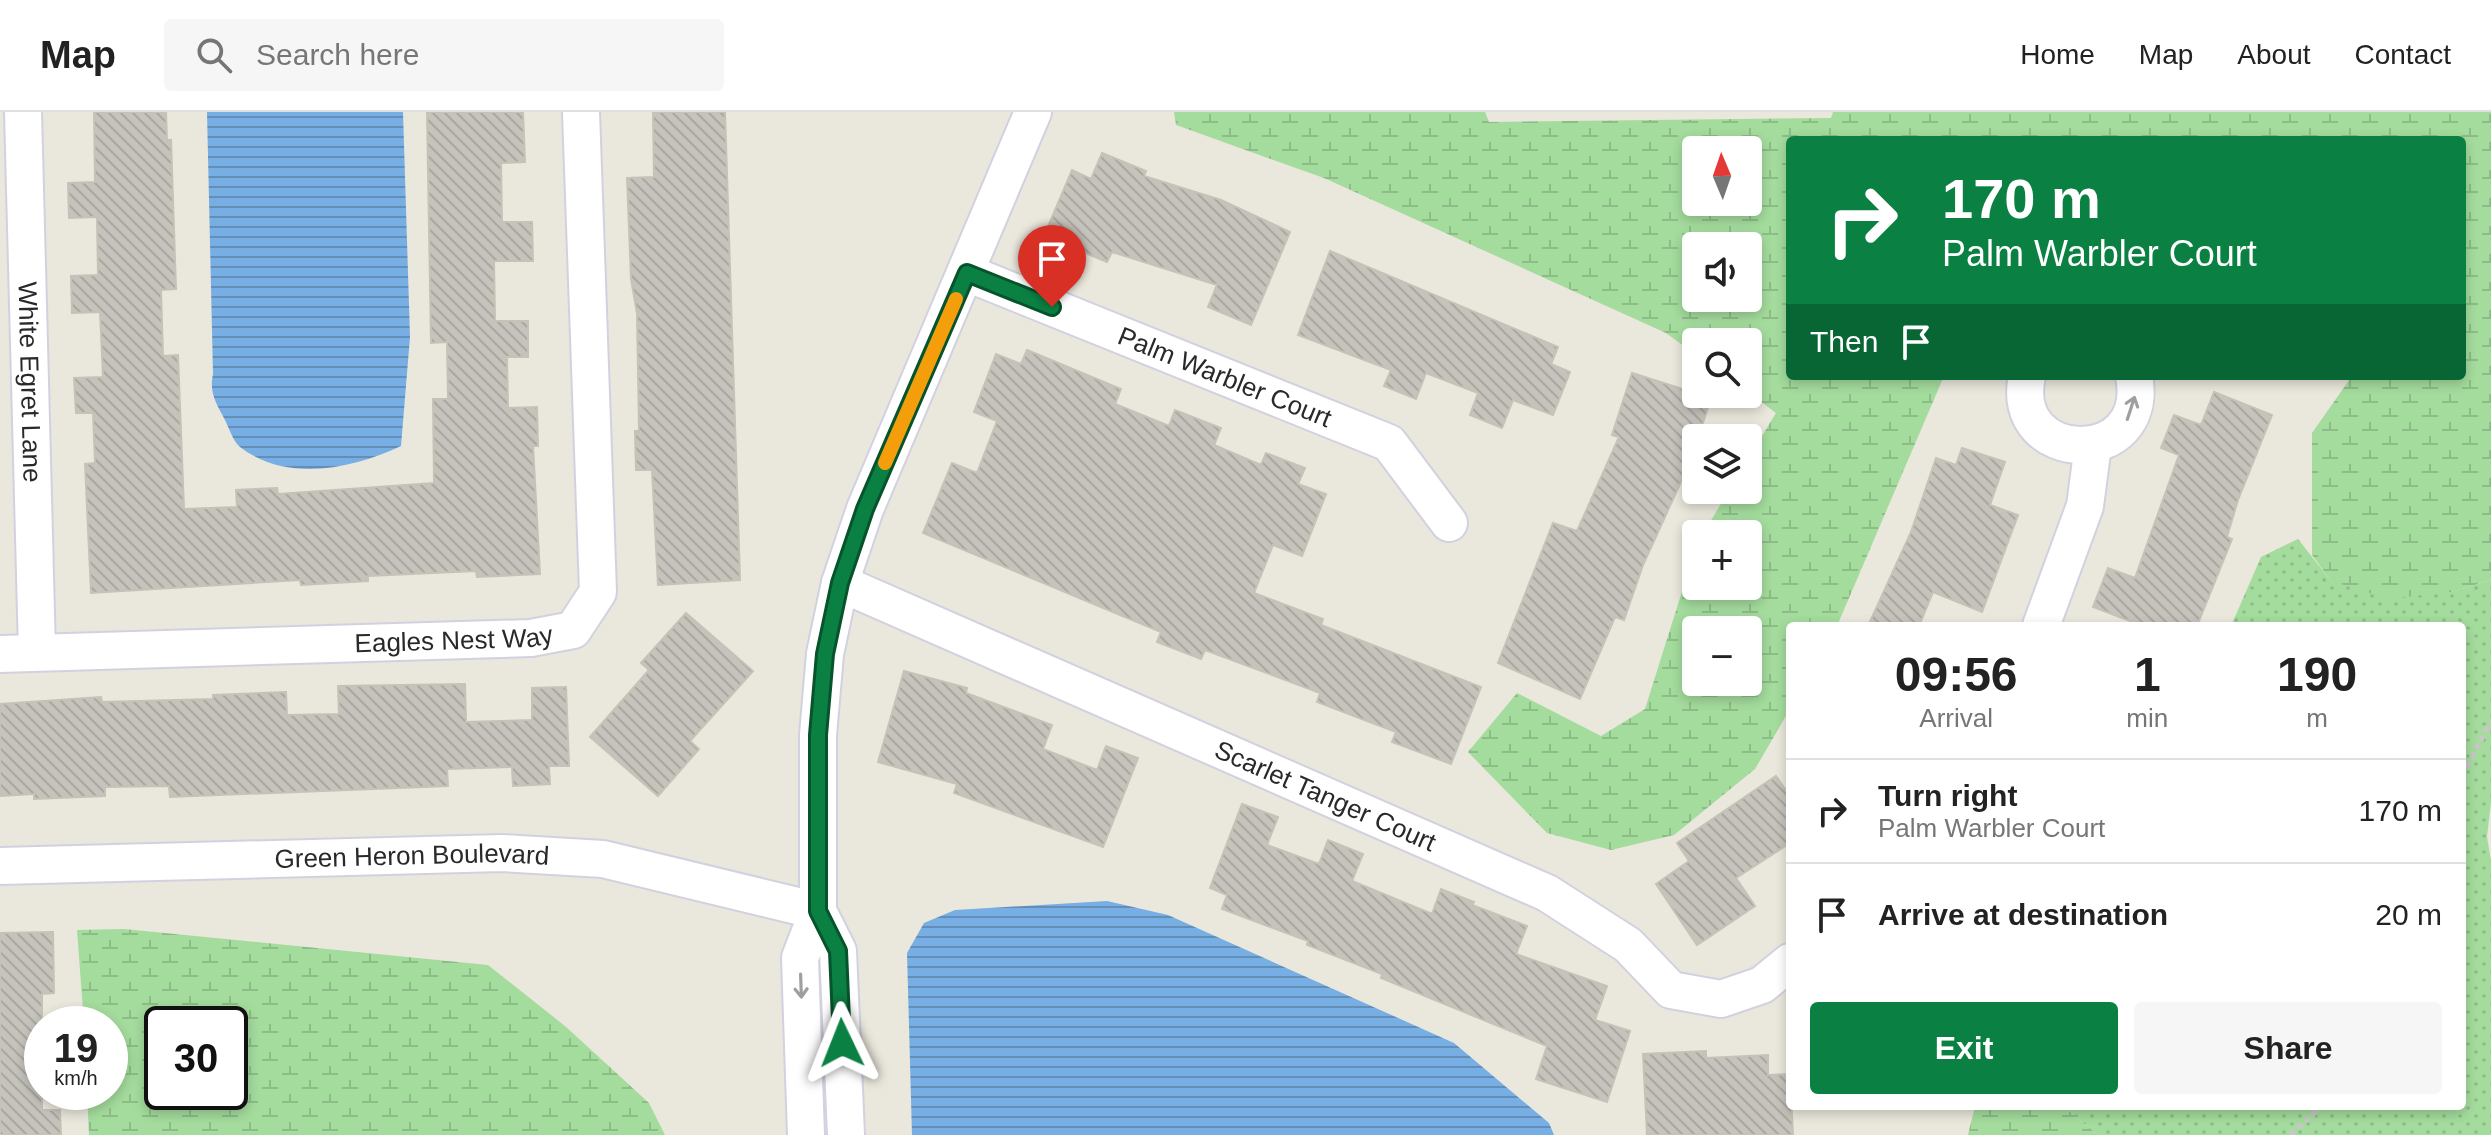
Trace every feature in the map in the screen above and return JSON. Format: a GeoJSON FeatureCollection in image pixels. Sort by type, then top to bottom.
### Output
{"type":"FeatureCollection","features":[{"type":"Feature","properties":{"kind":"street","name":"White Egret Lane"},"geometry":{"type":"LineString","coordinates":[[23,112],[37,652]]}},
{"type":"Feature","properties":{"kind":"street","name":"Eagles Nest Way"},"geometry":{"type":"LineString","coordinates":[[0,654],[531,638],[573,630],[598,592],[581,112]]}},
{"type":"Feature","properties":{"kind":"street"},"geometry":{"type":"LineString","coordinates":[[806,1135],[800,958],[818,911],[818,735],[825,654],[840,583],[865,509],[1033,112]]}},
{"type":"Feature","properties":{"kind":"street","name":"Palm Warbler Court"},"geometry":{"type":"LineString","coordinates":[[967,273],[1389,443],[1449,523]]}},
{"type":"Feature","properties":{"kind":"street"},"geometry":{"type":"LineString","coordinates":[[2027,380],[2026,402],[2042,431],[2071,446],[2093,445],[2113,436],[2128,419],[2136,399],[2134,380]]}},
{"type":"Feature","properties":{"kind":"street"},"geometry":{"type":"LineString","coordinates":[[2042,622],[2085,506],[2093,445]]}},
{"type":"Feature","properties":{"kind":"street","name":"Scarlet Tanger Court"},"geometry":{"type":"LineString","coordinates":[[840,583],[1547,893],[1628,945],[1671,990],[1721,999],[1762,985],[1786,965]]}},
{"type":"Feature","properties":{"kind":"street","name":"Green Heron Boulevard"},"geometry":{"type":"LineString","coordinates":[[0,866],[502,853],[603,859],[818,911]]}},
{"type":"Feature","properties":{"kind":"street"},"geometry":{"type":"LineString","coordinates":[[818,911],[838,951],[846,1135]]}},
{"type":"Feature","properties":{"kind":"path"},"geometry":{"type":"LineString","coordinates":[[2466,768],[2491,721]]}},
{"type":"Feature","properties":{"kind":"path"},"geometry":{"type":"LineString","coordinates":[[2290,1135],[2318,1110]]}},
{"type":"Feature","properties":{"kind":"green space"},"geometry":{"type":"Polygon","coordinates":[[[1174,112],[1485,112],[1489,122],[1831,118],[1833,112],[2491,112],[2491,580],[2451,592],[2389,599],[2331,581],[2312,555],[2312,433],[2349,380],[2466,380],[2466,136],[1786,136],[1786,380],[1942,380],[1839,622],[1786,622],[1786,716],[1755,769],[1674,835],[1611,850],[1547,833],[1468,752],[1517,693],[1601,736],[1645,709],[1682,591],[1682,600],[1762,600],[1762,520],[1711,520],[1721,504],[1762,504],[1762,436],[1776,413],[1762,402],[1762,328],[1682,328],[1682,345],[1666,333],[1324,178],[1176,125],[1174,112]]]}},
{"type":"Feature","properties":{"kind":"green space"},"geometry":{"type":"Polygon","coordinates":[[[2298,539],[2331,581],[2451,592],[2491,580],[2491,802],[2487,837],[2491,861],[2491,1135],[2098,1135],[2068,1110],[2466,1110],[2466,622],[2233,622],[2261,557],[2298,539]]]}},
{"type":"Feature","properties":{"kind":"green space"},"geometry":{"type":"Polygon","coordinates":[[[124,929],[488,965],[565,1026],[649,1103],[665,1135],[89,1135],[88,1110],[128,1110],[128,1006],[83,1006],[77,930],[124,929]]]}},
{"type":"Feature","properties":{"kind":"green space"},"geometry":{"type":"Polygon","coordinates":[[[1974,1110],[2068,1110],[2098,1135],[1968,1135],[1974,1110]]]}},
{"type":"Feature","properties":{"kind":"water"},"geometry":{"type":"Polygon","coordinates":[[[207,112],[403,112],[410,337],[401,446],[341,466],[299,469],[258,458],[240,447],[233,438],[212,387],[207,112]]]}},
{"type":"Feature","properties":{"kind":"water"},"geometry":{"type":"Polygon","coordinates":[[[1107,901],[1168,915],[1454,1043],[1549,1123],[1554,1135],[912,1135],[907,953],[924,923],[955,910],[1107,901]]]}},
{"type":"Feature","properties":{"kind":"building"},"geometry":{"type":"Polygon","coordinates":[[[94,112],[166,112],[167,140],[171,140],[176,289],[161,290],[163,356],[178,355],[184,509],[237,507],[236,490],[277,488],[278,494],[434,483],[433,399],[448,399],[447,342],[431,343],[427,112],[523,112],[525,162],[501,163],[502,222],[532,222],[533,261],[494,261],[495,321],[528,321],[528,357],[507,357],[508,408],[537,407],[538,446],[533,446],[540,574],[477,577],[476,571],[368,576],[368,581],[301,585],[300,580],[91,593],[85,464],[95,463],[93,413],[76,413],[74,378],[103,377],[100,312],[72,313],[71,276],[98,275],[97,217],[69,218],[68,183],[95,182],[94,112]]]}},
{"type":"Feature","properties":{"kind":"building"},"geometry":{"type":"Polygon","coordinates":[[[653,112],[725,112],[740,580],[658,585],[652,470],[636,470],[635,431],[639,431],[637,313],[631,279],[627,178],[654,177],[653,112]]]}},
{"type":"Feature","properties":{"kind":"building"},"geometry":{"type":"Polygon","coordinates":[[[1102,153],[1146,171],[1144,176],[1221,200],[1290,232],[1251,325],[1208,307],[1217,285],[1112,252],[1107,262],[1044,236],[1072,170],[1091,179],[1102,153]]]}},
{"type":"Feature","properties":{"kind":"building"},"geometry":{"type":"Polygon","coordinates":[[[1330,251],[1558,347],[1551,364],[1570,372],[1553,415],[1513,400],[1502,428],[1470,415],[1478,393],[1426,373],[1416,399],[1384,386],[1391,370],[1298,335],[1330,251]]]}},
{"type":"Feature","properties":{"kind":"building"},"geometry":{"type":"Polygon","coordinates":[[[1027,350],[1121,389],[1115,404],[1169,426],[1175,410],[1221,428],[1214,445],[1261,465],[1266,453],[1305,468],[1298,484],[1326,494],[1302,556],[1273,545],[1254,593],[1323,619],[1321,625],[1481,687],[1451,764],[1392,742],[1396,732],[1317,702],[1320,693],[1205,650],[1201,659],[1157,642],[1161,632],[923,533],[952,463],[977,473],[997,421],[974,412],[996,354],[1021,364],[1027,350]]]}},
{"type":"Feature","properties":{"kind":"building"},"geometry":{"type":"Polygon","coordinates":[[[1632,373],[1682,389],[1682,408],[1708,408],[1703,424],[1682,424],[1682,480],[1643,565],[1624,620],[1615,617],[1580,699],[1498,663],[1553,523],[1577,531],[1619,437],[1612,435],[1632,373]]]}},
{"type":"Feature","properties":{"kind":"building"},"geometry":{"type":"Polygon","coordinates":[[[2214,392],[2272,415],[2238,500],[2227,537],[2232,539],[2199,622],[2132,622],[2093,607],[2108,568],[2135,578],[2179,455],[2161,448],[2174,415],[2201,425],[2214,392]]]}},
{"type":"Feature","properties":{"kind":"building"},"geometry":{"type":"Polygon","coordinates":[[[1962,448],[2005,462],[1990,505],[2018,515],[1982,612],[1933,592],[1921,622],[1870,622],[1911,532],[1936,458],[1956,465],[1962,448]]]}},
{"type":"Feature","properties":{"kind":"building"},"geometry":{"type":"Polygon","coordinates":[[[686,613],[753,671],[690,741],[699,749],[658,796],[590,737],[649,670],[641,663],[686,613]]]}},
{"type":"Feature","properties":{"kind":"building"},"geometry":{"type":"Polygon","coordinates":[[[904,671],[967,688],[966,693],[1052,725],[1043,749],[1097,770],[1106,746],[1138,758],[1103,847],[954,793],[957,784],[878,762],[904,671]]]}},
{"type":"Feature","properties":{"kind":"building"},"geometry":{"type":"Polygon","coordinates":[[[465,684],[466,722],[532,720],[532,688],[566,687],[569,766],[549,766],[550,784],[513,786],[512,767],[447,769],[448,786],[170,797],[169,786],[105,787],[105,796],[34,799],[34,794],[0,796],[0,704],[101,697],[102,702],[213,699],[213,695],[286,692],[287,715],[339,714],[338,686],[465,684]]]}},
{"type":"Feature","properties":{"kind":"building"},"geometry":{"type":"Polygon","coordinates":[[[1776,776],[1786,790],[1786,846],[1736,878],[1755,906],[1697,945],[1656,884],[1689,861],[1677,843],[1776,776]]]}},
{"type":"Feature","properties":{"kind":"building"},"geometry":{"type":"Polygon","coordinates":[[[1242,804],[1278,817],[1267,845],[1319,864],[1328,840],[1363,854],[1352,881],[1432,914],[1441,889],[1474,902],[1472,905],[1527,926],[1516,954],[1607,986],[1595,1020],[1630,1031],[1607,1102],[1536,1079],[1547,1046],[1381,978],[1382,974],[1307,945],[1308,941],[1222,909],[1227,895],[1210,888],[1242,804]]]}},
{"type":"Feature","properties":{"kind":"building"},"geometry":{"type":"Polygon","coordinates":[[[53,932],[54,993],[42,994],[42,1006],[24,1006],[24,1110],[60,1110],[61,1135],[0,1135],[0,933],[53,932]]]}},
{"type":"Feature","properties":{"kind":"building"},"geometry":{"type":"Polygon","coordinates":[[[1706,1051],[1706,1058],[1768,1055],[1768,1075],[1786,1074],[1786,1110],[1792,1110],[1793,1135],[1647,1135],[1643,1054],[1706,1051]]]}},
{"type":"Feature","properties":{"kind":"slow traffic"},"geometry":{"type":"LineString","coordinates":[[885,463],[956,299]]}},
{"type":"Feature","properties":{"kind":"route"},"geometry":{"type":"LineString","coordinates":[[842,1043],[838,951],[818,911],[818,735],[825,654],[840,583],[865,509],[967,273],[1052,307]]}}]}
